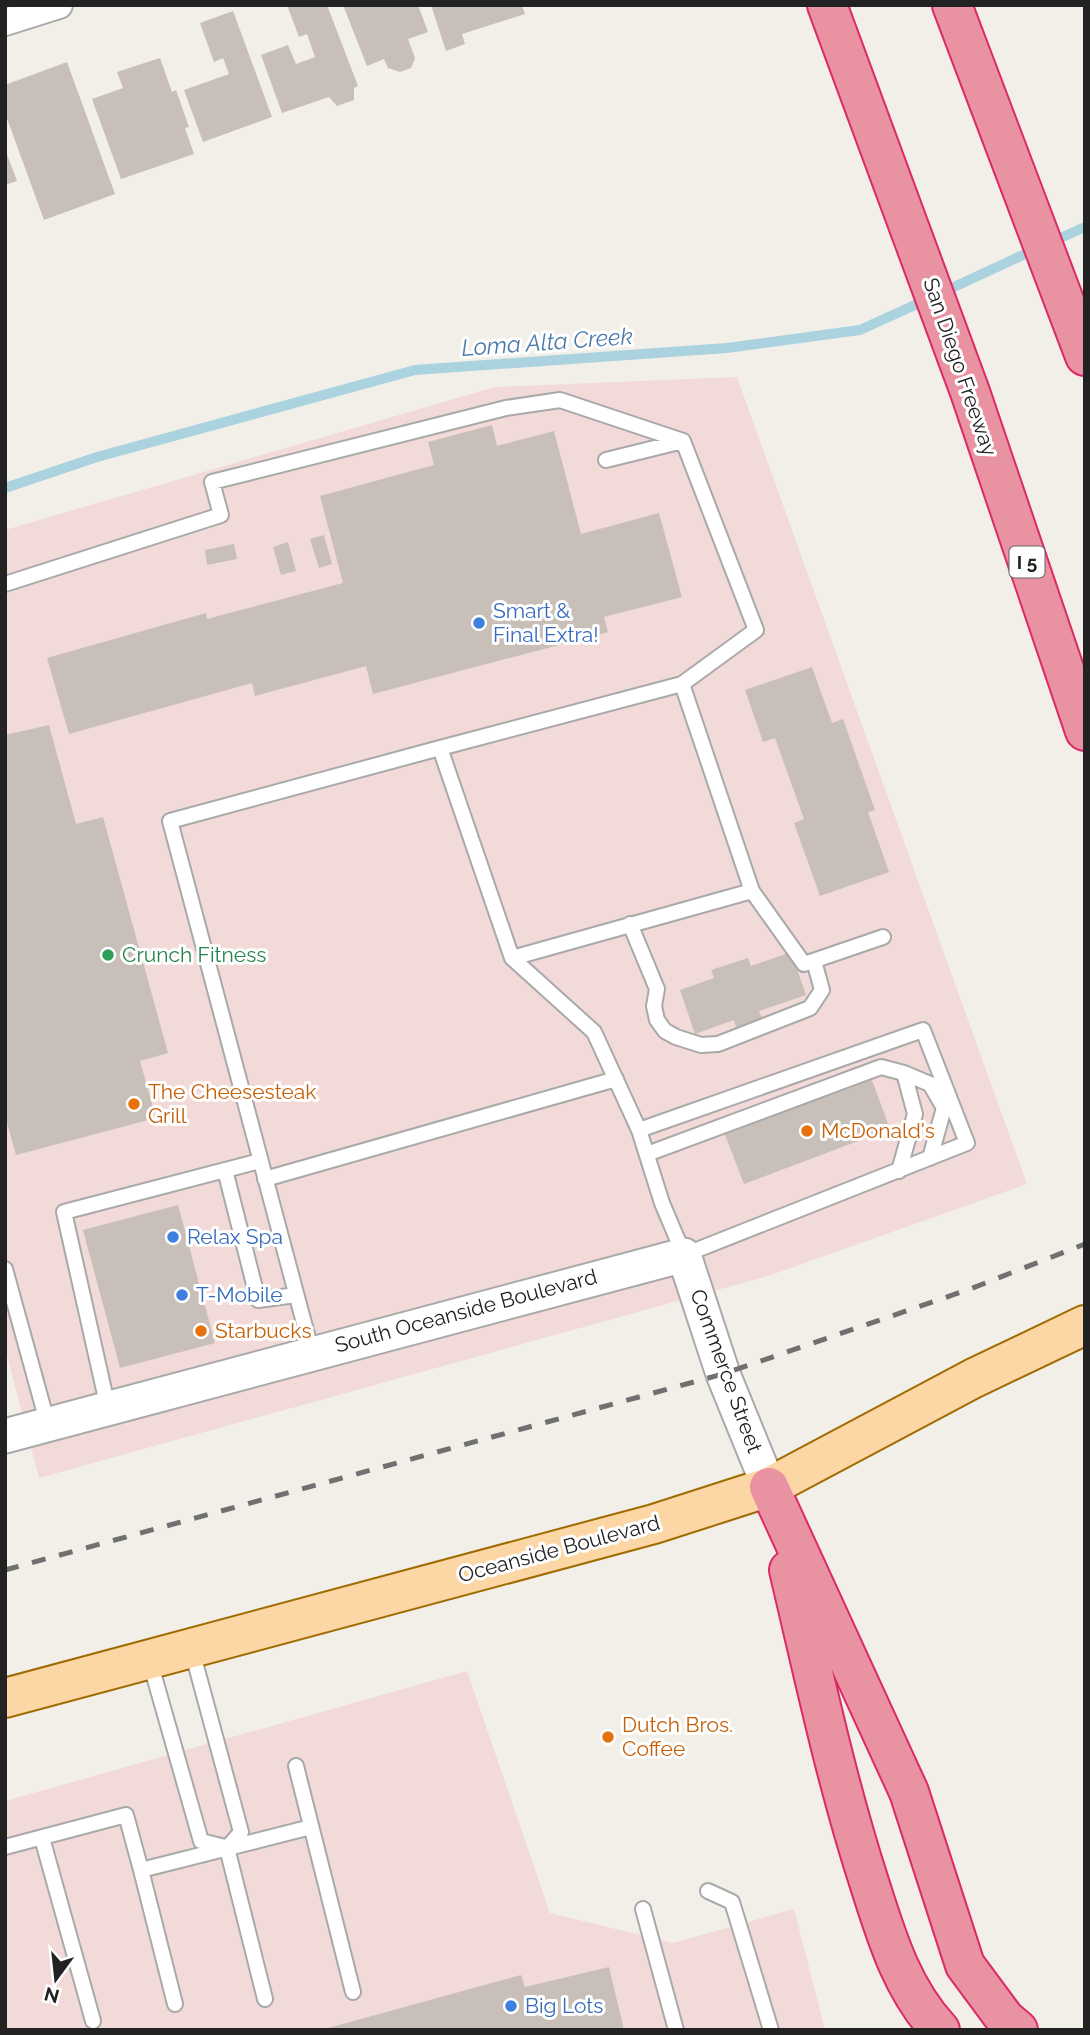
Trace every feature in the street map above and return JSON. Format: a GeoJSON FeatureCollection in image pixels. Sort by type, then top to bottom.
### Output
{"type":"FeatureCollection","features":[{"type":"Feature","properties":{"kind":"highway","name":"San Diego Freeway"},"geometry":{"type":"LineString","coordinates":[[827,5],[970,392],[1085,731]]}},
{"type":"Feature","properties":{"kind":"highway"},"geometry":{"type":"LineString","coordinates":[[953,5],[1000,137],[1085,356]]}},
{"type":"Feature","properties":{"kind":"highway"},"geometry":{"type":"LineString","coordinates":[[769,1487],[847,1815],[895,1962],[927,2015],[940,2030]]}},
{"type":"Feature","properties":{"kind":"highway"},"geometry":{"type":"LineString","coordinates":[[769,1487],[909,1792],[965,1965],[1005,2019],[1018,2030]]}},
{"type":"Feature","properties":{"kind":"main road","name":"Oceanside Boulevard"},"geometry":{"type":"LineString","coordinates":[[5,1699],[654,1524],[769,1487],[974,1378],[1085,1325]]}},
{"type":"Feature","properties":{"kind":"street"},"geometry":{"type":"LineString","coordinates":[[5,22],[59,5]]}},
{"type":"Feature","properties":{"kind":"street","name":"South Oceanside Boulevard"},"geometry":{"type":"LineString","coordinates":[[6,1433],[48,1425],[684,1255]]}},
{"type":"Feature","properties":{"kind":"street","name":"Commerce Street"},"geometry":{"type":"LineString","coordinates":[[684,1255],[723,1374],[769,1487]]}},
{"type":"Feature","properties":{"kind":"lane"},"geometry":{"type":"LineString","coordinates":[[5,584],[221,515],[212,482],[506,408],[561,400],[683,441]]}},
{"type":"Feature","properties":{"kind":"lane"},"geometry":{"type":"LineString","coordinates":[[606,460],[683,441]]}},
{"type":"Feature","properties":{"kind":"lane"},"geometry":{"type":"LineString","coordinates":[[312,1353],[170,821],[682,684],[756,630],[683,441]]}},
{"type":"Feature","properties":{"kind":"lane"},"geometry":{"type":"LineString","coordinates":[[682,684],[751,891],[804,964],[883,937]]}},
{"type":"Feature","properties":{"kind":"lane"},"geometry":{"type":"LineString","coordinates":[[440,748],[512,958],[594,1032],[639,1130],[662,1203],[684,1255],[967,1143],[923,1030],[639,1130]]}},
{"type":"Feature","properties":{"kind":"lane"},"geometry":{"type":"LineString","coordinates":[[512,958],[751,891]]}},
{"type":"Feature","properties":{"kind":"lane"},"geometry":{"type":"LineString","coordinates":[[630,924],[657,989],[654,1006],[657,1020],[665,1031],[701,1045],[718,1044],[810,1008],[822,990],[814,961]]}},
{"type":"Feature","properties":{"kind":"lane"},"geometry":{"type":"LineString","coordinates":[[647,1154],[881,1067],[930,1084],[944,1108],[930,1158]]}},
{"type":"Feature","properties":{"kind":"lane"},"geometry":{"type":"LineString","coordinates":[[898,1171],[915,1114],[904,1073]]}},
{"type":"Feature","properties":{"kind":"lane"},"geometry":{"type":"LineString","coordinates":[[265,1179],[616,1079]]}},
{"type":"Feature","properties":{"kind":"lane"},"geometry":{"type":"LineString","coordinates":[[108,1409],[64,1212],[260,1161]]}},
{"type":"Feature","properties":{"kind":"lane"},"geometry":{"type":"LineString","coordinates":[[225,1170],[258,1300],[296,1295]]}},
{"type":"Feature","properties":{"kind":"lane"},"geometry":{"type":"LineString","coordinates":[[5,1269],[48,1425]]}},
{"type":"Feature","properties":{"kind":"lane"},"geometry":{"type":"LineString","coordinates":[[191,1649],[241,1832],[227,1847]]}},
{"type":"Feature","properties":{"kind":"lane"},"geometry":{"type":"LineString","coordinates":[[150,1660],[201,1841],[227,1847]]}},
{"type":"Feature","properties":{"kind":"lane"},"geometry":{"type":"LineString","coordinates":[[296,1766],[353,1992]]}},
{"type":"Feature","properties":{"kind":"lane"},"geometry":{"type":"LineString","coordinates":[[5,1847],[126,1815],[175,2004]]}},
{"type":"Feature","properties":{"kind":"lane"},"geometry":{"type":"LineString","coordinates":[[141,1870],[312,1827]]}},
{"type":"Feature","properties":{"kind":"lane"},"geometry":{"type":"LineString","coordinates":[[42,1838],[93,2021]]}},
{"type":"Feature","properties":{"kind":"lane"},"geometry":{"type":"LineString","coordinates":[[227,1847],[265,1999]]}},
{"type":"Feature","properties":{"kind":"lane"},"geometry":{"type":"LineString","coordinates":[[708,1891],[732,1902],[771,2030]]}},
{"type":"Feature","properties":{"kind":"lane"},"geometry":{"type":"LineString","coordinates":[[643,1909],[676,2030]]}},
{"type":"Feature","properties":{"kind":"shaded area"},"geometry":{"type":"Polygon","coordinates":[[[737,377],[1027,1184],[771,1275],[39,1478],[5,1348],[5,530],[495,387],[737,377]]]}},
{"type":"Feature","properties":{"kind":"shaded area"},"geometry":{"type":"Polygon","coordinates":[[[467,1671],[550,1913],[673,1943],[794,1909],[825,2030],[5,2030],[5,1801],[467,1671]]]}},
{"type":"Feature","properties":{"kind":"building"},"geometry":{"type":"Polygon","coordinates":[[[287,5],[327,5],[358,86],[354,88],[354,100],[337,106],[329,97],[282,113],[261,55],[288,45],[296,64],[315,57],[307,34],[299,37],[287,5]]]}},
{"type":"Feature","properties":{"kind":"building"},"geometry":{"type":"Polygon","coordinates":[[[343,5],[418,5],[428,32],[408,39],[415,58],[411,68],[400,72],[388,68],[384,59],[367,66],[343,5]]]}},
{"type":"Feature","properties":{"kind":"building"},"geometry":{"type":"Polygon","coordinates":[[[431,5],[522,5],[525,14],[462,34],[465,44],[446,51],[431,5]]]}},
{"type":"Feature","properties":{"kind":"building"},"geometry":{"type":"Polygon","coordinates":[[[233,11],[272,117],[203,142],[184,90],[229,74],[223,58],[214,62],[200,23],[233,11]]]}},
{"type":"Feature","properties":{"kind":"building"},"geometry":{"type":"Polygon","coordinates":[[[160,58],[172,92],[176,90],[189,127],[185,128],[194,154],[121,179],[92,99],[123,88],[117,72],[160,58]]]}},
{"type":"Feature","properties":{"kind":"building"},"geometry":{"type":"Polygon","coordinates":[[[67,62],[115,194],[44,220],[5,113],[5,85],[67,62]]]}},
{"type":"Feature","properties":{"kind":"building"},"geometry":{"type":"Polygon","coordinates":[[[5,149],[17,181],[5,185],[5,149]]]}},
{"type":"Feature","properties":{"kind":"building"},"geometry":{"type":"Polygon","coordinates":[[[492,425],[497,446],[554,431],[581,534],[659,513],[682,597],[604,617],[608,632],[373,694],[366,666],[255,696],[252,683],[69,734],[47,658],[206,613],[207,619],[343,583],[320,496],[434,465],[428,442],[492,425]]]}},
{"type":"Feature","properties":{"kind":"building"},"geometry":{"type":"Polygon","coordinates":[[[324,535],[332,564],[319,568],[310,539],[324,535]]]}},
{"type":"Feature","properties":{"kind":"building"},"geometry":{"type":"Polygon","coordinates":[[[288,542],[296,571],[281,575],[273,547],[288,542]]]}},
{"type":"Feature","properties":{"kind":"building"},"geometry":{"type":"Polygon","coordinates":[[[234,544],[237,559],[207,565],[205,550],[234,544]]]}},
{"type":"Feature","properties":{"kind":"building"},"geometry":{"type":"Polygon","coordinates":[[[812,667],[832,723],[843,719],[875,810],[868,812],[889,872],[820,896],[794,823],[804,819],[775,738],[763,742],[745,690],[812,667]]]}},
{"type":"Feature","properties":{"kind":"building"},"geometry":{"type":"Polygon","coordinates":[[[49,725],[76,824],[103,817],[168,1053],[140,1061],[156,1118],[16,1155],[5,1116],[5,735],[49,725]]]}},
{"type":"Feature","properties":{"kind":"building"},"geometry":{"type":"Polygon","coordinates":[[[791,952],[806,995],[759,1011],[762,1018],[736,1027],[734,1020],[695,1034],[680,990],[714,978],[711,970],[748,958],[751,966],[791,952]]]}},
{"type":"Feature","properties":{"kind":"building","name":"McDonald's"},"geometry":{"type":"Polygon","coordinates":[[[872,1080],[890,1129],[744,1184],[724,1132],[839,1085],[842,1091],[872,1080]]]}},
{"type":"Feature","properties":{"kind":"building"},"geometry":{"type":"Polygon","coordinates":[[[178,1205],[215,1343],[120,1368],[83,1230],[178,1205]]]}},
{"type":"Feature","properties":{"kind":"building","name":"Big Lots"},"geometry":{"type":"Polygon","coordinates":[[[609,1967],[624,2030],[321,2030],[521,1975],[525,1987],[609,1967]]]}},
{"type":"Feature","properties":{"kind":"waterway","name":"Loma Alta Creek"},"geometry":{"type":"LineString","coordinates":[[1049,243],[1085,227]]}},
{"type":"Feature","properties":{"kind":"waterway","name":"Loma Alta Creek"},"geometry":{"type":"LineString","coordinates":[[941,293],[1036,249]]}},
{"type":"Feature","properties":{"kind":"waterway","name":"Loma Alta Creek"},"geometry":{"type":"LineString","coordinates":[[5,488],[97,457],[415,370],[727,348],[860,330],[928,299]]}},
{"type":"Feature","properties":{"kind":"railway"},"geometry":{"type":"LineString","coordinates":[[5,1570],[723,1374],[970,1289],[1085,1244]]}},
{"type":"Feature","properties":{"kind":"place","name":"Smart & Final Extra!"},"geometry":{"type":"Point","coordinates":[479,623]}},
{"type":"Feature","properties":{"kind":"place","name":"Crunch Fitness"},"geometry":{"type":"Point","coordinates":[108,955]}},
{"type":"Feature","properties":{"kind":"place","name":"The Cheesesteak Grill"},"geometry":{"type":"Point","coordinates":[134,1104]}},
{"type":"Feature","properties":{"kind":"place","name":"McDonald's"},"geometry":{"type":"Point","coordinates":[807,1131]}},
{"type":"Feature","properties":{"kind":"place","name":"Relax Spa"},"geometry":{"type":"Point","coordinates":[173,1237]}},
{"type":"Feature","properties":{"kind":"place","name":"T-Mobile"},"geometry":{"type":"Point","coordinates":[182,1295]}},
{"type":"Feature","properties":{"kind":"place","name":"Starbucks"},"geometry":{"type":"Point","coordinates":[201,1331]}},
{"type":"Feature","properties":{"kind":"place","name":"Dutch Bros. Coffee"},"geometry":{"type":"Point","coordinates":[608,1737]}},
{"type":"Feature","properties":{"kind":"place","name":"Big Lots"},"geometry":{"type":"Point","coordinates":[511,2006]}}]}
